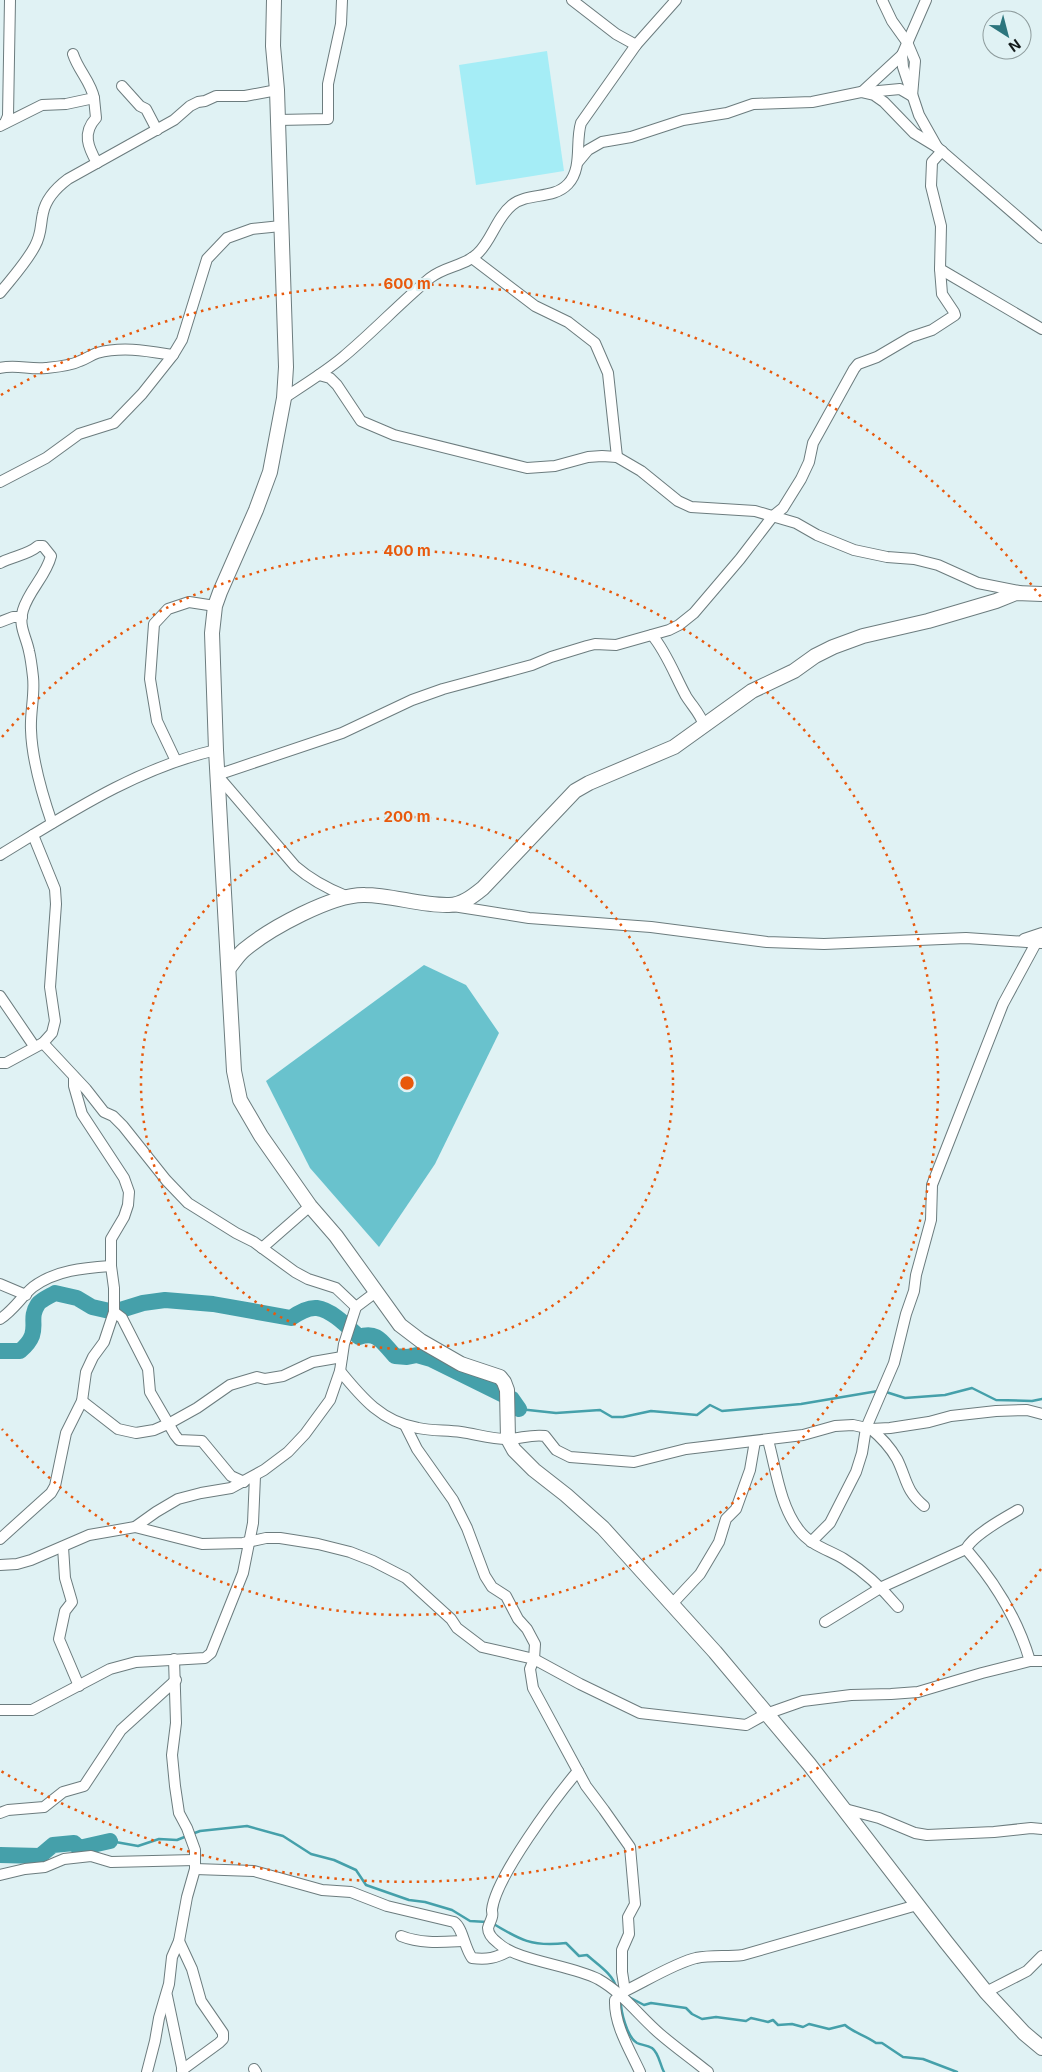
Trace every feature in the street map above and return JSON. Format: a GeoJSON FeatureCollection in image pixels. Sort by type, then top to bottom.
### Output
{"type":"FeatureCollection","features":[{"type":"Feature","properties":{"kind":"street"},"geometry":{"type":"LineString","coordinates":[[2,124],[8,116],[10,0]]}},
{"type":"Feature","properties":{"kind":"street"},"geometry":{"type":"LineString","coordinates":[[274,0],[273,46],[277,90],[286,367],[284,398],[270,472],[256,510],[228,570],[215,606],[212,634],[217,775],[230,968],[234,1071],[238,1095],[260,1136],[310,1206],[336,1236],[400,1325],[412,1335],[461,1364],[500,1377],[504,1382],[507,1397],[508,1439],[523,1460],[603,1528],[672,1604],[845,1808],[917,1905],[986,1992],[1024,2033],[1042,2048]]}},
{"type":"Feature","properties":{"kind":"street"},"geometry":{"type":"LineString","coordinates":[[278,120],[328,119],[328,84],[341,24],[342,0]]}},
{"type":"Feature","properties":{"kind":"street"},"geometry":{"type":"LineString","coordinates":[[572,0],[616,34],[636,45]]}},
{"type":"Feature","properties":{"kind":"street"},"geometry":{"type":"LineString","coordinates":[[578,162],[581,122],[636,45],[676,0]]}},
{"type":"Feature","properties":{"kind":"street"},"geometry":{"type":"LineString","coordinates":[[882,0],[892,21],[912,52],[916,69],[912,96]]}},
{"type":"Feature","properties":{"kind":"street"},"geometry":{"type":"LineString","coordinates":[[861,92],[902,55],[926,0]]}},
{"type":"Feature","properties":{"kind":"street"},"geometry":{"type":"LineString","coordinates":[[73,54],[78,68],[92,89],[96,118],[90,124],[86,134],[90,150],[98,163]]}},
{"type":"Feature","properties":{"kind":"street"},"geometry":{"type":"LineString","coordinates":[[902,55],[912,96],[926,130],[939,149]]}},
{"type":"Feature","properties":{"kind":"street"},"geometry":{"type":"LineString","coordinates":[[122,86],[140,106],[146,109],[157,130]]}},
{"type":"Feature","properties":{"kind":"street"},"geometry":{"type":"LineString","coordinates":[[284,398],[343,357],[432,277],[472,258],[479,252],[511,205],[520,200],[559,191],[568,184],[578,162],[588,150],[602,142],[624,139],[683,120],[727,113],[753,104],[812,102],[861,92],[900,89],[912,96]]}},
{"type":"Feature","properties":{"kind":"street"},"geometry":{"type":"LineString","coordinates":[[0,293],[34,248],[42,227],[42,215],[46,203],[54,191],[68,179],[174,120],[190,106],[216,96],[245,96],[277,90]]}},
{"type":"Feature","properties":{"kind":"street"},"geometry":{"type":"LineString","coordinates":[[861,92],[874,95],[884,102],[914,133],[939,149],[1042,238]]}},
{"type":"Feature","properties":{"kind":"street"},"geometry":{"type":"LineString","coordinates":[[2,124],[42,105],[66,104],[94,98]]}},
{"type":"Feature","properties":{"kind":"street"},"geometry":{"type":"LineString","coordinates":[[217,775],[342,733],[412,700],[443,688],[532,665],[587,646],[595,644],[616,645],[652,635],[669,630],[687,620],[740,559],[773,516],[783,508],[809,462],[813,443],[858,364],[877,357],[912,337],[932,330],[955,315],[942,294],[940,269],[942,226],[931,186],[932,162],[939,149]]}},
{"type":"Feature","properties":{"kind":"street"},"geometry":{"type":"LineString","coordinates":[[0,482],[46,458],[79,434],[114,423],[142,394],[174,355],[182,340],[207,259],[227,238],[252,229],[281,226]]}},
{"type":"Feature","properties":{"kind":"street"},"geometry":{"type":"LineString","coordinates":[[472,258],[535,306],[568,322],[595,343],[608,373],[617,458]]}},
{"type":"Feature","properties":{"kind":"street"},"geometry":{"type":"LineString","coordinates":[[940,269],[1042,329]]}},
{"type":"Feature","properties":{"kind":"street"},"geometry":{"type":"LineString","coordinates":[[0,368],[12,365],[44,369],[57,367],[78,362],[95,354],[114,349],[151,351],[174,355]]}},
{"type":"Feature","properties":{"kind":"street"},"geometry":{"type":"LineString","coordinates":[[319,375],[330,378],[338,385],[361,421],[394,435],[527,468],[555,466],[588,457],[617,458],[641,471],[684,505],[754,511],[796,523],[817,535],[854,550],[930,563],[978,583],[1042,594]]}},
{"type":"Feature","properties":{"kind":"street"},"geometry":{"type":"LineString","coordinates":[[0,562],[15,555],[31,552],[38,546],[42,546],[51,556],[49,564],[32,589],[21,624],[29,648],[35,692],[31,723],[34,753],[52,823]]}},
{"type":"Feature","properties":{"kind":"street"},"geometry":{"type":"LineString","coordinates":[[449,905],[471,898],[483,888],[575,791],[589,783],[674,747],[752,691],[794,671],[815,656],[833,647],[871,634],[919,623],[1025,592]]}},
{"type":"Feature","properties":{"kind":"street"},"geometry":{"type":"LineString","coordinates":[[176,761],[157,721],[150,679],[154,624],[168,609],[189,602],[215,606]]}},
{"type":"Feature","properties":{"kind":"street"},"geometry":{"type":"LineString","coordinates":[[0,622],[13,617],[22,617]]}},
{"type":"Feature","properties":{"kind":"street"},"geometry":{"type":"LineString","coordinates":[[652,635],[659,643],[687,697],[702,719],[704,726]]}},
{"type":"Feature","properties":{"kind":"street"},"geometry":{"type":"LineString","coordinates":[[0,855],[52,823],[127,782],[176,761],[216,750]]}},
{"type":"Feature","properties":{"kind":"street"},"geometry":{"type":"LineString","coordinates":[[217,775],[295,866],[309,879],[346,896]]}},
{"type":"Feature","properties":{"kind":"street"},"geometry":{"type":"LineString","coordinates":[[0,1063],[6,1063],[38,1045],[52,1033],[55,1021],[50,988],[56,904],[55,889],[34,834]]}},
{"type":"Feature","properties":{"kind":"street"},"geometry":{"type":"LineString","coordinates":[[230,968],[242,952],[258,940],[302,914],[346,896],[365,895],[449,905],[529,918],[651,927],[768,942],[824,944],[966,938],[1039,943],[1005,998],[932,1185],[931,1220],[916,1275],[914,1291],[894,1362],[868,1429],[862,1453],[847,1492],[830,1523],[811,1542]]}},
{"type":"Feature","properties":{"kind":"street"},"geometry":{"type":"LineString","coordinates":[[1010,941],[1042,933]]}},
{"type":"Feature","properties":{"kind":"street"},"geometry":{"type":"LineString","coordinates":[[0,996],[32,1043],[38,1045],[74,1077],[104,1112],[113,1116],[128,1131],[166,1180],[188,1203],[262,1248],[295,1272],[336,1288],[356,1307]]}},
{"type":"Feature","properties":{"kind":"street"},"geometry":{"type":"LineString","coordinates":[[0,1539],[51,1493],[58,1476],[66,1432],[82,1401],[86,1372],[93,1357],[104,1342],[114,1312],[111,1239],[124,1217],[128,1205],[129,1192],[124,1178],[82,1114],[74,1086],[74,1077]]}},
{"type":"Feature","properties":{"kind":"street"},"geometry":{"type":"LineString","coordinates":[[262,1248],[310,1206]]}},
{"type":"Feature","properties":{"kind":"street"},"geometry":{"type":"LineString","coordinates":[[0,1319],[17,1306],[34,1287],[80,1268],[111,1266]]}},
{"type":"Feature","properties":{"kind":"street"},"geometry":{"type":"LineString","coordinates":[[0,1284],[26,1295]]}},
{"type":"Feature","properties":{"kind":"street"},"geometry":{"type":"LineString","coordinates":[[0,1565],[18,1564],[31,1560],[89,1535],[135,1526],[178,1499],[201,1492],[231,1488],[255,1476],[288,1452],[322,1413],[333,1394],[340,1371],[349,1326],[356,1307],[376,1292]]}},
{"type":"Feature","properties":{"kind":"street"},"geometry":{"type":"LineString","coordinates":[[114,1312],[122,1318],[148,1370],[150,1392],[179,1440],[202,1441],[231,1476],[244,1482]]}},
{"type":"Feature","properties":{"kind":"street"},"geometry":{"type":"LineString","coordinates":[[82,1401],[118,1429],[136,1433],[154,1430],[197,1408],[230,1385],[257,1377],[265,1379],[283,1376],[313,1362],[342,1357]]}},
{"type":"Feature","properties":{"kind":"street"},"geometry":{"type":"LineString","coordinates":[[340,1371],[372,1407],[386,1417],[405,1425],[508,1439],[538,1435],[545,1436],[556,1450],[570,1457],[588,1460],[634,1462],[686,1449],[768,1440],[835,1426],[853,1425],[868,1429],[929,1422],[951,1416],[996,1411],[1026,1410],[1042,1414]]}},
{"type":"Feature","properties":{"kind":"street"},"geometry":{"type":"LineString","coordinates":[[405,1425],[417,1449],[453,1500],[467,1528],[485,1576],[492,1587],[506,1596],[518,1619],[527,1629],[535,1644],[534,1659],[530,1669],[533,1688],[586,1786],[631,1852],[636,1904],[628,1917],[629,1934],[622,1950],[623,1993],[631,2007],[659,2034],[708,2072]]}},
{"type":"Feature","properties":{"kind":"street"},"geometry":{"type":"LineString","coordinates":[[868,1429],[890,1447],[906,1485],[916,1499],[924,1506]]}},
{"type":"Feature","properties":{"kind":"street"},"geometry":{"type":"LineString","coordinates":[[768,1440],[787,1509],[798,1529],[811,1542],[843,1558],[882,1587],[898,1606]]}},
{"type":"Feature","properties":{"kind":"street"},"geometry":{"type":"LineString","coordinates":[[672,1604],[700,1574],[719,1542],[726,1519],[736,1509],[750,1470],[755,1441]]}},
{"type":"Feature","properties":{"kind":"street"},"geometry":{"type":"LineString","coordinates":[[0,1710],[32,1710],[110,1669],[136,1662],[174,1659],[198,1660],[206,1658],[211,1653],[243,1573],[250,1541],[255,1476]]}},
{"type":"Feature","properties":{"kind":"street"},"geometry":{"type":"LineString","coordinates":[[825,1622],[882,1587],[966,1550],[968,1545],[1018,1510]]}},
{"type":"Feature","properties":{"kind":"street"},"geometry":{"type":"LineString","coordinates":[[135,1526],[202,1544],[244,1543],[266,1538],[318,1544],[334,1547],[373,1561],[406,1578],[451,1619],[457,1628],[482,1648],[534,1659],[634,1712],[746,1725],[766,1714],[814,1699],[918,1692],[982,1672],[1030,1661],[1042,1661]]}},
{"type":"Feature","properties":{"kind":"street"},"geometry":{"type":"LineString","coordinates":[[63,1547],[65,1578],[72,1602],[65,1611],[59,1639],[80,1686]]}},
{"type":"Feature","properties":{"kind":"street"},"geometry":{"type":"LineString","coordinates":[[966,1550],[982,1569],[1010,1614],[1022,1637],[1030,1661]]}},
{"type":"Feature","properties":{"kind":"street"},"geometry":{"type":"LineString","coordinates":[[147,2072],[155,2041],[158,2018],[167,1995],[172,1957],[179,1941],[195,1864],[192,1839],[179,1813],[172,1755],[176,1723],[174,1659]]}},
{"type":"Feature","properties":{"kind":"street"},"geometry":{"type":"LineString","coordinates":[[0,1814],[8,1810],[44,1807],[63,1792],[84,1786],[121,1730],[176,1680]]}},
{"type":"Feature","properties":{"kind":"street"},"geometry":{"type":"LineString","coordinates":[[578,1771],[544,1815],[507,1874],[492,1910],[490,1933],[509,1951],[569,1968],[599,1980],[616,1992],[623,1993]]}},
{"type":"Feature","properties":{"kind":"street"},"geometry":{"type":"LineString","coordinates":[[845,1808],[879,1818],[915,1833],[927,1835],[994,1832],[1031,1828],[1042,1829]]}},
{"type":"Feature","properties":{"kind":"street"},"geometry":{"type":"LineString","coordinates":[[0,1875],[25,1869],[45,1867],[64,1859],[91,1856],[111,1862],[195,1864],[246,1870],[322,1890],[351,1892],[388,1906],[454,1922],[459,1925],[466,1950],[472,1958],[484,1960],[509,1951]]}},
{"type":"Feature","properties":{"kind":"street"},"geometry":{"type":"LineString","coordinates":[[640,2072],[617,2017],[615,2000],[623,1993],[694,1959],[743,1955],[917,1905]]}},
{"type":"Feature","properties":{"kind":"street"},"geometry":{"type":"LineString","coordinates":[[401,1936],[413,1941],[434,1943],[463,1941]]}},
{"type":"Feature","properties":{"kind":"street"},"geometry":{"type":"LineString","coordinates":[[167,1995],[183,2071],[219,2043],[223,2039],[223,2033],[201,2001],[192,1968],[179,1941]]}},
{"type":"Feature","properties":{"kind":"street"},"geometry":{"type":"LineString","coordinates":[[986,1992],[1027,1971],[1042,1956]]}},
{"type":"Feature","properties":{"kind":"shaded area"},"geometry":{"type":"Polygon","coordinates":[[[547,51],[564,171],[476,185],[459,65],[547,51]]]}},
{"type":"Feature","properties":{"kind":"shaded area"},"geometry":{"type":"Polygon","coordinates":[[[424,965],[466,985],[499,1033],[435,1164],[379,1247],[310,1168],[266,1081],[424,965]]]}},
{"type":"Feature","properties":{"kind":"waterway"},"geometry":{"type":"LineString","coordinates":[[0,1351],[20,1351],[27,1344],[33,1332],[35,1310],[38,1304],[55,1293],[77,1298],[92,1307],[114,1312],[143,1303],[165,1300],[213,1304],[291,1318],[307,1309],[317,1308],[334,1315],[359,1337],[371,1335],[380,1339],[395,1356],[407,1357],[417,1355],[431,1359],[512,1399],[519,1409]]}},
{"type":"Feature","properties":{"kind":"waterway"},"geometry":{"type":"LineString","coordinates":[[886,1392],[905,1398],[945,1395],[972,1388],[996,1400],[1032,1401],[1042,1399]]}},
{"type":"Feature","properties":{"kind":"waterway"},"geometry":{"type":"LineString","coordinates":[[519,1409],[556,1413],[600,1410],[612,1417],[623,1417],[651,1411],[697,1415],[710,1405],[722,1411],[801,1404],[878,1391]]}},
{"type":"Feature","properties":{"kind":"waterway"},"geometry":{"type":"LineString","coordinates":[[192,1834],[200,1831],[247,1826],[283,1836],[311,1854],[334,1860],[356,1870],[366,1885],[409,1900],[425,1902],[452,1910],[470,1921],[487,1922]]}},
{"type":"Feature","properties":{"kind":"waterway"},"geometry":{"type":"LineString","coordinates":[[110,1841],[138,1846],[159,1839],[177,1840],[187,1836]]}},
{"type":"Feature","properties":{"kind":"waterway"},"geometry":{"type":"LineString","coordinates":[[0,1855],[40,1856],[53,1845],[74,1843],[79,1848],[110,1841]]}},
{"type":"Feature","properties":{"kind":"waterway"},"geometry":{"type":"LineString","coordinates":[[492,1923],[527,1941],[544,1944],[566,1943],[579,1956],[587,1955],[600,1966],[612,1978],[616,1987]]}},
{"type":"Feature","properties":{"kind":"waterway"},"geometry":{"type":"LineString","coordinates":[[627,1996],[644,2005],[651,2003],[686,2008],[692,2014],[702,2019],[716,2017],[746,2021],[751,2018],[768,2022],[773,2020],[778,2025],[792,2024],[803,2027],[809,2024],[829,2029],[845,2025],[876,2043],[882,2043],[903,2057],[923,2059],[957,2072]]}},
{"type":"Feature","properties":{"kind":"waterway"},"geometry":{"type":"LineString","coordinates":[[621,1999],[623,2016],[630,2035],[637,2043],[654,2050],[664,2072]]}}]}
